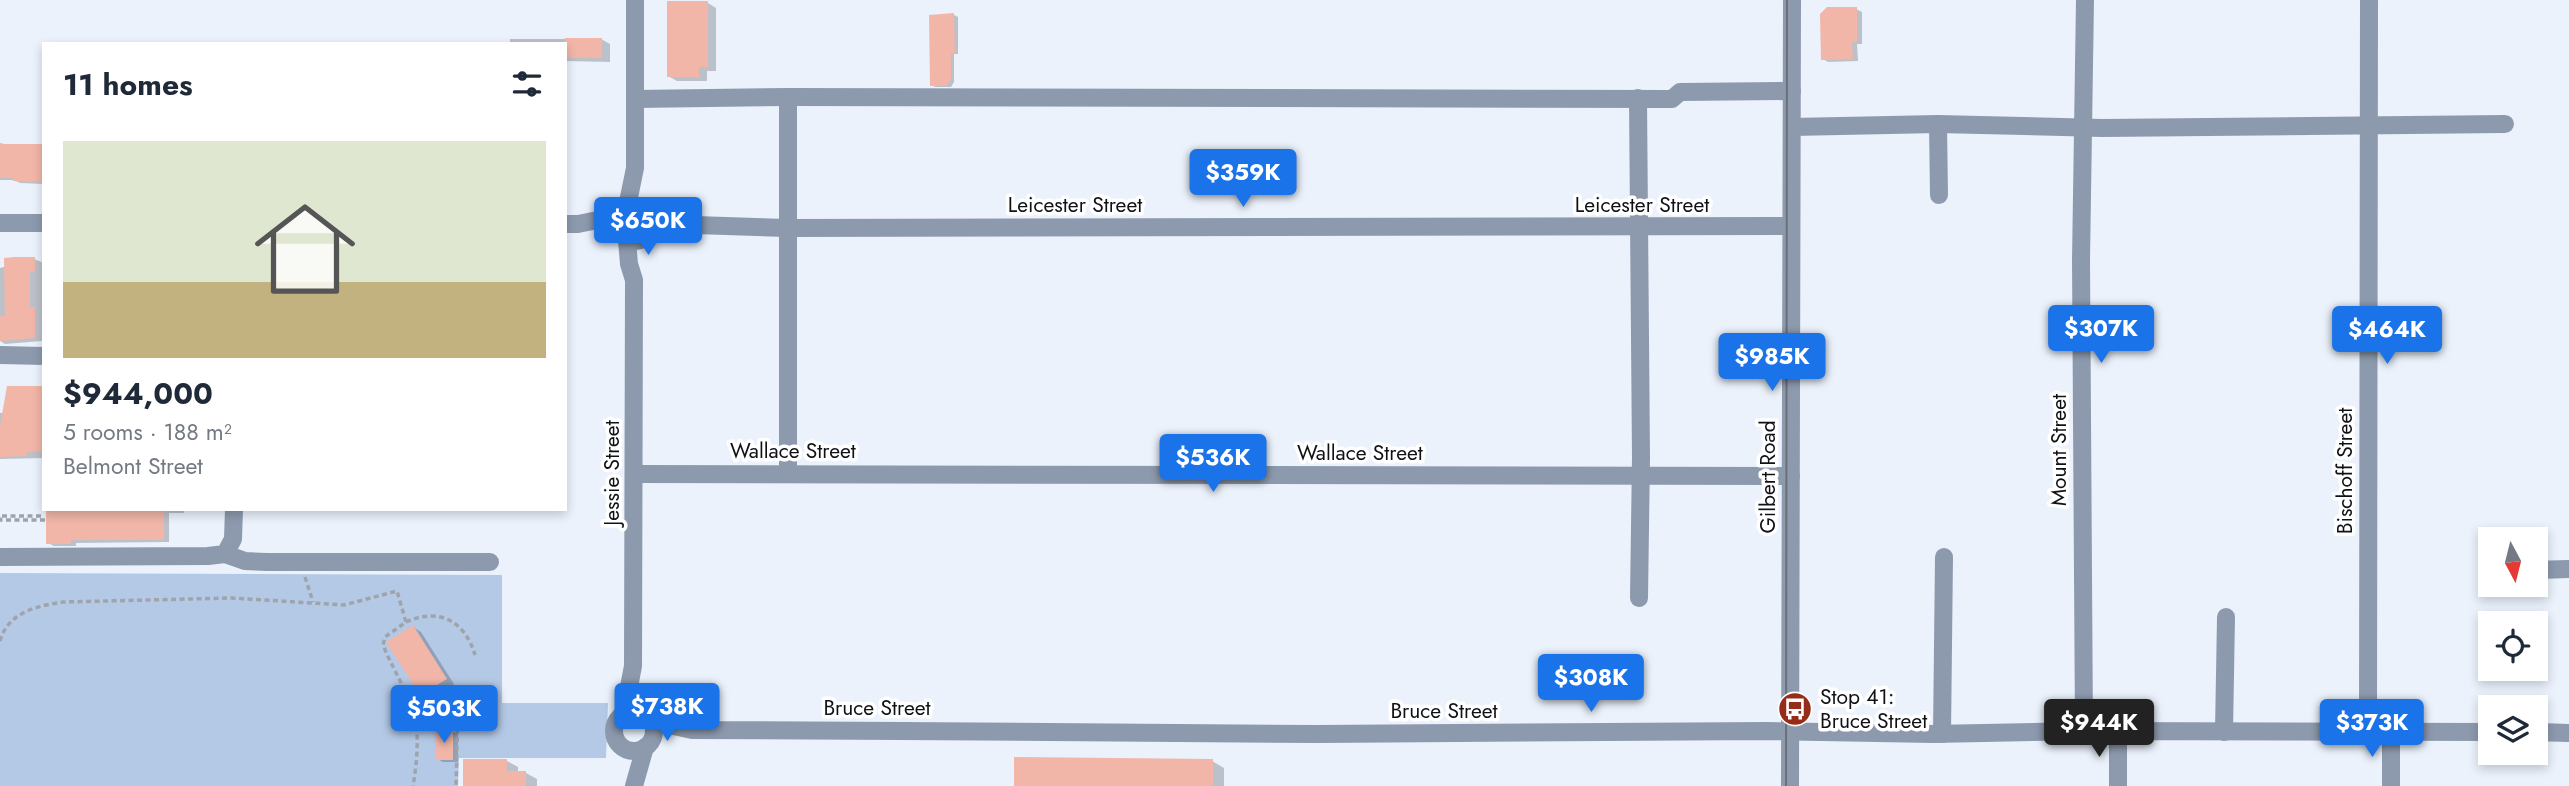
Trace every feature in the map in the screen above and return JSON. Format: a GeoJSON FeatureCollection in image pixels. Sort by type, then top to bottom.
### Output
{"type":"FeatureCollection","features":[{"type":"Feature","properties":{"kind":"street","name":"Jessie Street"},"geometry":{"type":"LineString","coordinates":[[624,713],[633,666],[634,281],[647,225],[635,169],[635,0]]}},
{"type":"Feature","properties":{"kind":"street","name":"Gilbert Road"},"geometry":{"type":"LineString","coordinates":[[1790,786],[1792,0]]}},
{"type":"Feature","properties":{"kind":"street","name":"Mount Street"},"geometry":{"type":"LineString","coordinates":[[2084,731],[2081,260],[2085,0]]}},
{"type":"Feature","properties":{"kind":"street","name":"Bischoff Street"},"geometry":{"type":"LineString","coordinates":[[2368,732],[2369,0]]}},
{"type":"Feature","properties":{"kind":"street"},"geometry":{"type":"LineString","coordinates":[[635,99],[1672,99],[1680,92],[1792,91]]}},
{"type":"Feature","properties":{"kind":"street"},"geometry":{"type":"LineString","coordinates":[[788,97],[788,474]]}},
{"type":"Feature","properties":{"kind":"street"},"geometry":{"type":"LineString","coordinates":[[1638,98],[1641,476],[1639,598]]}},
{"type":"Feature","properties":{"kind":"street"},"geometry":{"type":"LineString","coordinates":[[1938,124],[1939,195]]}},
{"type":"Feature","properties":{"kind":"street"},"geometry":{"type":"LineString","coordinates":[[1792,127],[1938,124],[2084,128],[2505,124]]}},
{"type":"Feature","properties":{"kind":"street","name":"Jessie Street"},"geometry":{"type":"LineString","coordinates":[[624,214],[635,169]]}},
{"type":"Feature","properties":{"kind":"street"},"geometry":{"type":"LineString","coordinates":[[635,209],[647,225],[635,242],[572,225],[624,214],[635,209]]}},
{"type":"Feature","properties":{"kind":"street"},"geometry":{"type":"LineString","coordinates":[[624,214],[618,224],[624,237]]}},
{"type":"Feature","properties":{"kind":"street"},"geometry":{"type":"LineString","coordinates":[[0,223],[42,223]]}},
{"type":"Feature","properties":{"kind":"street","name":"Leicester Street"},"geometry":{"type":"LineString","coordinates":[[647,225],[788,228],[1791,226]]}},
{"type":"Feature","properties":{"kind":"street","name":"Jessie Street"},"geometry":{"type":"LineString","coordinates":[[624,237],[634,281]]}},
{"type":"Feature","properties":{"kind":"street"},"geometry":{"type":"LineString","coordinates":[[0,355],[42,356]]}},
{"type":"Feature","properties":{"kind":"street","name":"Wallace Street"},"geometry":{"type":"LineString","coordinates":[[635,474],[1791,476]]}},
{"type":"Feature","properties":{"kind":"street"},"geometry":{"type":"LineString","coordinates":[[225,554],[233,539],[234,511]]}},
{"type":"Feature","properties":{"kind":"street"},"geometry":{"type":"LineString","coordinates":[[0,557],[225,554],[245,561],[490,562]]}},
{"type":"Feature","properties":{"kind":"street"},"geometry":{"type":"LineString","coordinates":[[1942,734],[1944,557]]}},
{"type":"Feature","properties":{"kind":"street"},"geometry":{"type":"LineString","coordinates":[[2548,570],[2569,569]]}},
{"type":"Feature","properties":{"kind":"street"},"geometry":{"type":"LineString","coordinates":[[2224,732],[2226,617]]}},
{"type":"Feature","properties":{"kind":"street","name":"Jessie Street"},"geometry":{"type":"LineString","coordinates":[[633,666],[648,717]]}},
{"type":"Feature","properties":{"kind":"street"},"geometry":{"type":"LineString","coordinates":[[635,711],[648,717],[653,731],[633,786],[623,747],[614,732],[616,722],[624,713],[635,711]]}},
{"type":"Feature","properties":{"kind":"street","name":"Bruce Street"},"geometry":{"type":"LineString","coordinates":[[648,717],[692,730],[1304,734],[2478,732]]}},
{"type":"Feature","properties":{"kind":"street","name":"Bruce Street"},"geometry":{"type":"LineString","coordinates":[[648,744],[692,730]]}},
{"type":"Feature","properties":{"kind":"street"},"geometry":{"type":"LineString","coordinates":[[2118,732],[2118,786]]}},
{"type":"Feature","properties":{"kind":"street"},"geometry":{"type":"LineString","coordinates":[[2374,786],[2391,780],[2391,732]]}},
{"type":"Feature","properties":{"kind":"street"},"geometry":{"type":"LineString","coordinates":[[2548,732],[2569,733]]}},
{"type":"Feature","properties":{"kind":"street"},"geometry":{"type":"LineString","coordinates":[[623,747],[634,750],[648,744]]}},
{"type":"Feature","properties":{"kind":"path"},"geometry":{"type":"LineString","coordinates":[[41,516],[1,516],[1,520],[46,520]]}},
{"type":"Feature","properties":{"kind":"path"},"geometry":{"type":"LineString","coordinates":[[303,562],[306,586],[313,602]]}},
{"type":"Feature","properties":{"kind":"path"},"geometry":{"type":"LineString","coordinates":[[0,641],[4,628],[22,613],[40,605],[63,602],[232,598],[344,605],[397,591],[406,622]]}},
{"type":"Feature","properties":{"kind":"path"},"geometry":{"type":"LineString","coordinates":[[413,786],[416,760],[413,711],[383,645],[385,637],[417,617],[444,617],[465,630],[475,655]]}},
{"type":"Feature","properties":{"kind":"path"},"geometry":{"type":"LineString","coordinates":[[413,711],[458,706],[456,786]]}},
{"type":"Feature","properties":{"kind":"shaded area"},"geometry":{"type":"Polygon","coordinates":[[[0,573],[502,575],[502,703],[608,703],[606,758],[459,758],[458,786],[0,786],[0,573]]]}},
{"type":"Feature","properties":{"kind":"building"},"geometry":{"type":"Polygon","coordinates":[[[667,1],[708,1],[708,67],[699,67],[699,77],[667,77],[667,1]]]}},
{"type":"Feature","properties":{"kind":"building"},"geometry":{"type":"Polygon","coordinates":[[[1827,7],[1857,7],[1857,42],[1852,42],[1853,59],[1821,60],[1820,14],[1827,7]]]}},
{"type":"Feature","properties":{"kind":"building"},"geometry":{"type":"Polygon","coordinates":[[[954,13],[955,53],[951,53],[951,79],[947,86],[930,86],[929,15],[954,13]]]}},
{"type":"Feature","properties":{"kind":"building"},"geometry":{"type":"Polygon","coordinates":[[[565,38],[602,38],[602,58],[567,58],[565,38]]]}},
{"type":"Feature","properties":{"kind":"building"},"geometry":{"type":"Polygon","coordinates":[[[0,144],[42,144],[42,182],[0,178],[0,144]]]}},
{"type":"Feature","properties":{"kind":"building"},"geometry":{"type":"Polygon","coordinates":[[[35,257],[35,272],[30,272],[30,307],[35,307],[35,338],[0,341],[0,316],[5,316],[4,258],[35,257]]]}},
{"type":"Feature","properties":{"kind":"building"},"geometry":{"type":"Polygon","coordinates":[[[7,386],[42,386],[42,451],[27,452],[27,456],[0,457],[0,426],[7,386]]]}},
{"type":"Feature","properties":{"kind":"building"},"geometry":{"type":"Polygon","coordinates":[[[46,511],[164,511],[164,540],[71,540],[71,544],[46,544],[46,511]]]}},
{"type":"Feature","properties":{"kind":"building"},"geometry":{"type":"Polygon","coordinates":[[[413,625],[447,679],[420,695],[386,642],[413,625]]]}},
{"type":"Feature","properties":{"kind":"building"},"geometry":{"type":"Polygon","coordinates":[[[435,729],[453,729],[453,760],[435,760],[435,729]]]}},
{"type":"Feature","properties":{"kind":"building"},"geometry":{"type":"Polygon","coordinates":[[[1014,757],[1213,759],[1213,786],[1014,786],[1014,757]]]}},
{"type":"Feature","properties":{"kind":"building"},"geometry":{"type":"Polygon","coordinates":[[[463,759],[507,759],[507,771],[526,771],[526,786],[463,786],[463,759]]]}},
{"type":"Feature","properties":{"kind":"tram line"},"geometry":{"type":"LineString","coordinates":[[1786,786],[1787,0]]}},
{"type":"Feature","properties":{"kind":"place","name":"Stop 41: Bruce Street"},"geometry":{"type":"Point","coordinates":[1795,709]}}]}
